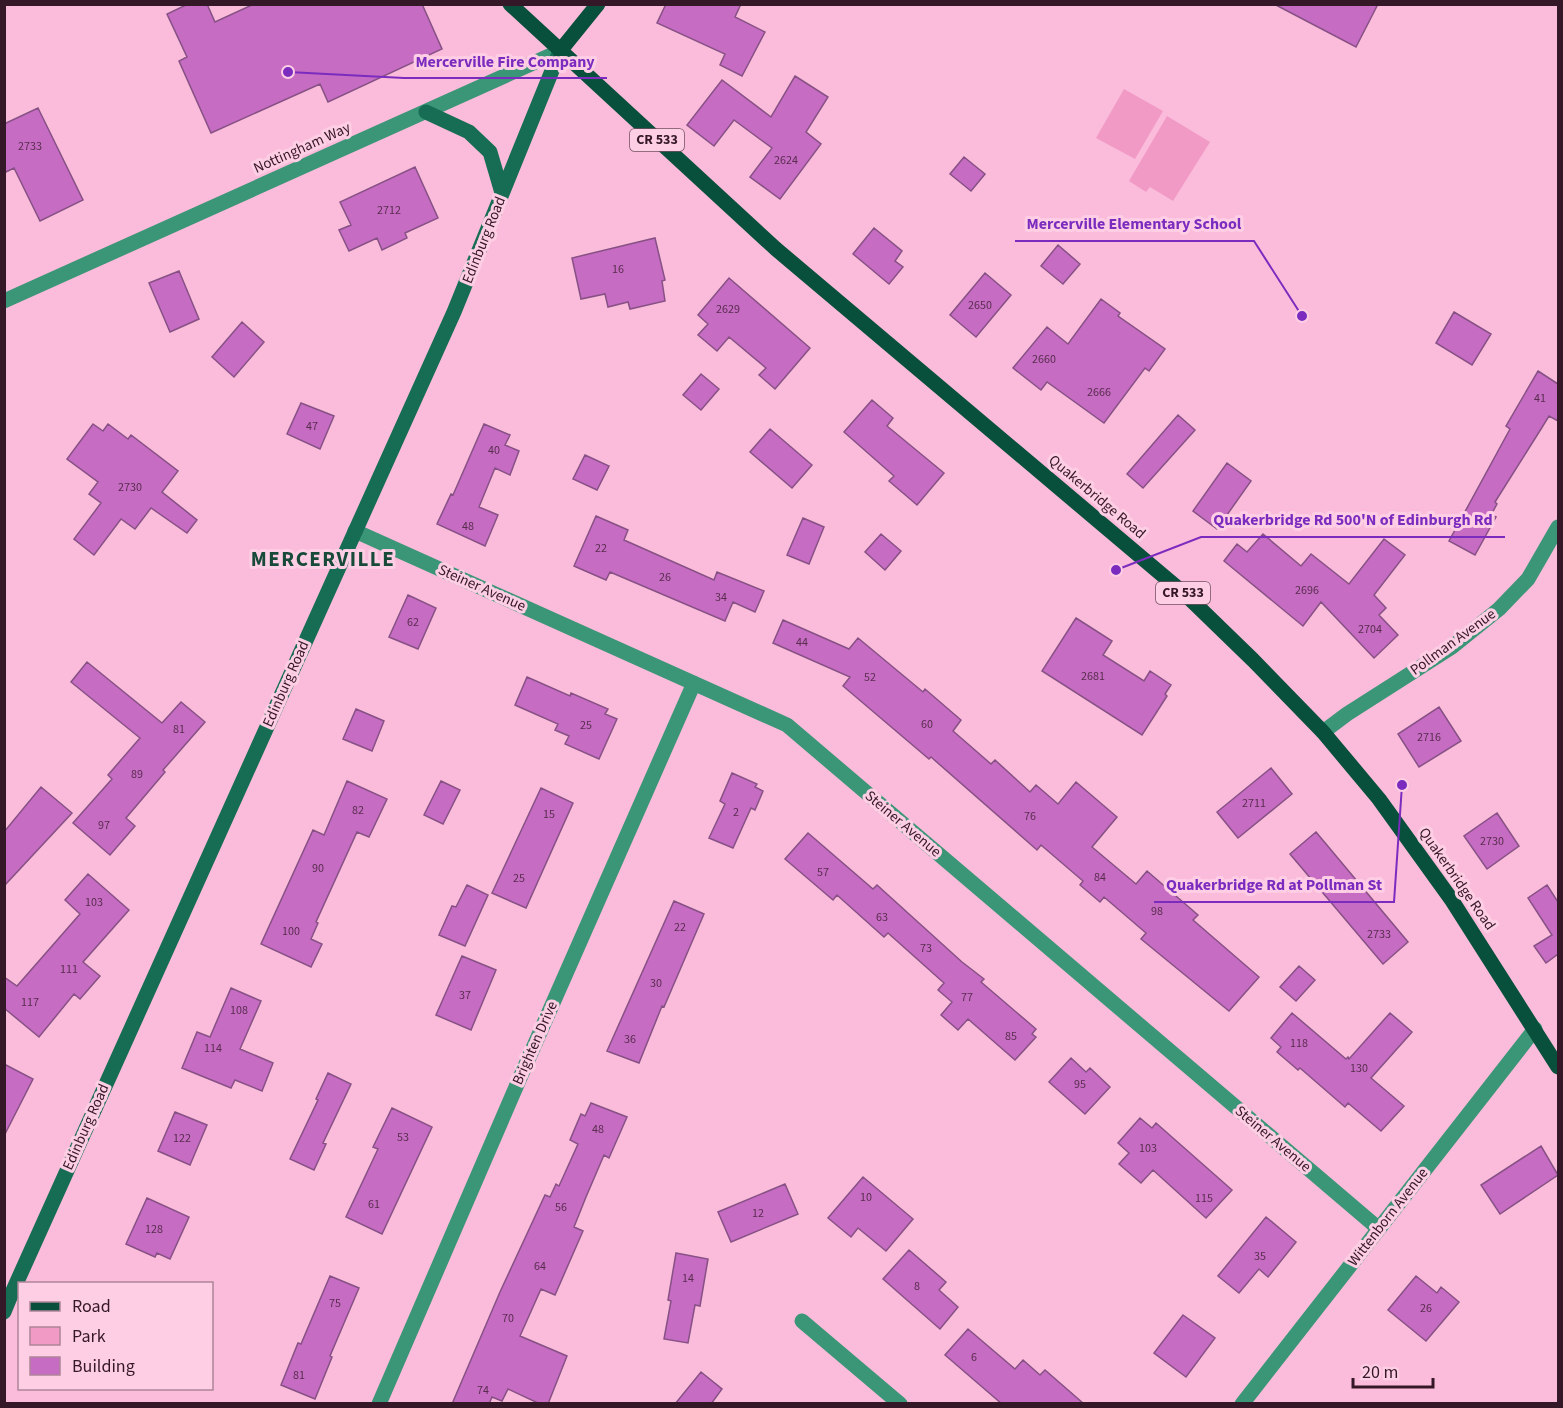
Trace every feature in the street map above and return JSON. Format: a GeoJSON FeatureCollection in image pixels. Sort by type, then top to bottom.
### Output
{"type":"FeatureCollection","features":[{"type":"Feature","properties":{"kind":"main road","name":"CR 533"},"geometry":{"type":"LineString","coordinates":[[510,4],[560,51]]}},
{"type":"Feature","properties":{"kind":"main road","name":"Nottingham Way"},"geometry":{"type":"LineString","coordinates":[[560,51],[598,4]]}},
{"type":"Feature","properties":{"kind":"main road","name":"Edinburg Road"},"geometry":{"type":"LineString","coordinates":[[4,1312],[454,312],[560,51]]}},
{"type":"Feature","properties":{"kind":"main road","name":"Quakerbridge Road"},"geometry":{"type":"LineString","coordinates":[[560,51],[776,249],[1186,595],[1323,732],[1379,799],[1451,899],[1558,1067]]}},
{"type":"Feature","properties":{"kind":"main road"},"geometry":{"type":"LineString","coordinates":[[426,112],[469,132],[490,152],[502,193]]}},
{"type":"Feature","properties":{"kind":"street","name":"Nottingham Way"},"geometry":{"type":"LineString","coordinates":[[4,302],[560,51]]}},
{"type":"Feature","properties":{"kind":"street","name":"Pollman Avenue"},"geometry":{"type":"LineString","coordinates":[[1323,732],[1452,647],[1499,609],[1528,579],[1558,527]]}},
{"type":"Feature","properties":{"kind":"street","name":"Steiner Avenue"},"geometry":{"type":"LineString","coordinates":[[355,531],[787,725],[1379,1229]]}},
{"type":"Feature","properties":{"kind":"street","name":"Brighten Drive"},"geometry":{"type":"LineString","coordinates":[[379,1404],[694,683]]}},
{"type":"Feature","properties":{"kind":"street","name":"Wittenborn Avenue"},"geometry":{"type":"LineString","coordinates":[[1242,1404],[1535,1029]]}},
{"type":"Feature","properties":{"kind":"street"},"geometry":{"type":"LineString","coordinates":[[802,1321],[900,1404]]}},
{"type":"Feature","properties":{"kind":"green space"},"geometry":{"type":"Polygon","coordinates":[[[1124,89],[1163,111],[1135,159],[1096,138],[1124,89]]]}},
{"type":"Feature","properties":{"kind":"green space"},"geometry":{"type":"Polygon","coordinates":[[[1167,116],[1210,142],[1173,201],[1150,187],[1146,192],[1129,181],[1167,116]]]}},
{"type":"Feature","properties":{"kind":"building"},"geometry":{"type":"Polygon","coordinates":[[[188,4],[207,4],[215,22],[254,4],[422,4],[442,49],[328,102],[320,84],[211,133],[179,61],[187,57],[167,14],[188,4]]]}},
{"type":"Feature","properties":{"kind":"building"},"geometry":{"type":"Polygon","coordinates":[[[666,4],[741,4],[735,17],[765,32],[742,76],[720,65],[725,54],[657,23],[666,4]]]}},
{"type":"Feature","properties":{"kind":"building"},"geometry":{"type":"Polygon","coordinates":[[[1274,4],[1378,4],[1356,47],[1274,4]]]}},
{"type":"Feature","properties":{"kind":"building"},"geometry":{"type":"Polygon","coordinates":[[[795,76],[828,97],[806,132],[821,144],[780,199],[750,177],[772,148],[734,120],[714,146],[687,125],[722,80],[771,117],[795,76]]]}},
{"type":"Feature","properties":{"kind":"building"},"geometry":{"type":"Polygon","coordinates":[[[38,108],[83,200],[40,221],[14,168],[4,173],[4,124],[38,108]]]}},
{"type":"Feature","properties":{"kind":"building"},"geometry":{"type":"Polygon","coordinates":[[[964,157],[985,174],[971,191],[950,174],[964,157]]]}},
{"type":"Feature","properties":{"kind":"building"},"geometry":{"type":"Polygon","coordinates":[[[415,167],[438,218],[405,233],[407,238],[382,250],[377,238],[349,251],[339,230],[351,225],[340,202],[415,167]]]}},
{"type":"Feature","properties":{"kind":"building"},"geometry":{"type":"Polygon","coordinates":[[[874,228],[902,251],[895,261],[903,267],[889,284],[853,254],[874,228]]]}},
{"type":"Feature","properties":{"kind":"building"},"geometry":{"type":"Polygon","coordinates":[[[655,238],[665,280],[662,281],[665,301],[630,309],[628,302],[608,307],[605,294],[581,299],[572,258],[655,238]]]}},
{"type":"Feature","properties":{"kind":"building"},"geometry":{"type":"Polygon","coordinates":[[[1058,245],[1080,264],[1063,284],[1041,266],[1058,245]]]}},
{"type":"Feature","properties":{"kind":"building"},"geometry":{"type":"Polygon","coordinates":[[[179,271],[199,319],[170,332],[149,283],[179,271]]]}},
{"type":"Feature","properties":{"kind":"building"},"geometry":{"type":"Polygon","coordinates":[[[985,273],[1011,295],[976,337],[950,315],[985,273]]]}},
{"type":"Feature","properties":{"kind":"building"},"geometry":{"type":"Polygon","coordinates":[[[729,278],[810,348],[775,389],[759,375],[766,368],[729,337],[717,351],[698,335],[708,324],[698,315],[729,278]]]}},
{"type":"Feature","properties":{"kind":"building"},"geometry":{"type":"Polygon","coordinates":[[[1101,299],[1120,313],[1118,316],[1165,349],[1149,371],[1145,368],[1104,423],[1047,382],[1041,390],[1013,368],[1047,327],[1068,344],[1101,299]]]}},
{"type":"Feature","properties":{"kind":"building"},"geometry":{"type":"Polygon","coordinates":[[[1454,312],[1491,334],[1472,365],[1436,343],[1454,312]]]}},
{"type":"Feature","properties":{"kind":"building"},"geometry":{"type":"Polygon","coordinates":[[[242,322],[264,342],[234,377],[212,357],[242,322]]]}},
{"type":"Feature","properties":{"kind":"building"},"geometry":{"type":"Polygon","coordinates":[[[1538,371],[1558,384],[1558,421],[1549,416],[1495,502],[1497,504],[1491,515],[1496,517],[1475,555],[1449,541],[1510,429],[1506,426],[1538,371]]]}},
{"type":"Feature","properties":{"kind":"building"},"geometry":{"type":"Polygon","coordinates":[[[701,374],[719,389],[701,410],[683,395],[701,374]]]}},
{"type":"Feature","properties":{"kind":"building"},"geometry":{"type":"Polygon","coordinates":[[[872,400],[893,418],[887,426],[944,473],[917,505],[889,481],[894,476],[844,432],[872,400]]]}},
{"type":"Feature","properties":{"kind":"building"},"geometry":{"type":"Polygon","coordinates":[[[301,403],[334,416],[320,449],[287,434],[301,403]]]}},
{"type":"Feature","properties":{"kind":"building"},"geometry":{"type":"Polygon","coordinates":[[[1178,415],[1195,430],[1143,488],[1127,474],[1178,415]]]}},
{"type":"Feature","properties":{"kind":"building"},"geometry":{"type":"Polygon","coordinates":[[[93,424],[103,431],[108,424],[128,439],[131,435],[178,471],[162,492],[197,520],[187,533],[151,508],[135,529],[121,519],[94,555],[74,539],[101,503],[89,494],[98,482],[67,459],[93,424]]]}},
{"type":"Feature","properties":{"kind":"building"},"geometry":{"type":"Polygon","coordinates":[[[484,424],[510,435],[505,445],[519,451],[510,475],[495,468],[479,507],[498,515],[485,546],[437,524],[451,494],[453,495],[484,424]]]}},
{"type":"Feature","properties":{"kind":"building"},"geometry":{"type":"Polygon","coordinates":[[[770,429],[812,465],[792,488],[750,452],[770,429]]]}},
{"type":"Feature","properties":{"kind":"building"},"geometry":{"type":"Polygon","coordinates":[[[585,455],[609,466],[597,490],[573,479],[585,455]]]}},
{"type":"Feature","properties":{"kind":"building"},"geometry":{"type":"Polygon","coordinates":[[[1227,463],[1251,481],[1217,529],[1193,511],[1227,463]]]}},
{"type":"Feature","properties":{"kind":"building"},"geometry":{"type":"Polygon","coordinates":[[[596,516],[628,530],[624,540],[714,580],[717,572],[764,591],[755,612],[733,602],[725,621],[610,572],[606,580],[574,566],[596,516]]]}},
{"type":"Feature","properties":{"kind":"building"},"geometry":{"type":"Polygon","coordinates":[[[803,518],[824,527],[809,564],[787,555],[803,518]]]}},
{"type":"Feature","properties":{"kind":"building"},"geometry":{"type":"Polygon","coordinates":[[[881,534],[901,551],[885,570],[865,552],[881,534]]]}},
{"type":"Feature","properties":{"kind":"building"},"geometry":{"type":"Polygon","coordinates":[[[1263,534],[1301,566],[1311,554],[1349,584],[1384,539],[1405,555],[1374,595],[1386,608],[1379,615],[1398,635],[1374,658],[1321,602],[1303,626],[1224,561],[1237,544],[1247,552],[1263,534]]]}},
{"type":"Feature","properties":{"kind":"building"},"geometry":{"type":"Polygon","coordinates":[[[408,595],[436,608],[418,649],[389,637],[408,595]]]}},
{"type":"Feature","properties":{"kind":"building"},"geometry":{"type":"Polygon","coordinates":[[[1076,618],[1112,641],[1103,655],[1144,681],[1150,671],[1171,685],[1165,694],[1167,696],[1142,735],[1042,671],[1076,618]]]}},
{"type":"Feature","properties":{"kind":"building"},"geometry":{"type":"Polygon","coordinates":[[[783,620],[849,649],[858,638],[923,692],[925,689],[961,720],[953,731],[991,764],[995,760],[1030,792],[1036,785],[1058,804],[1076,782],[1117,817],[1092,847],[1136,884],[1147,871],[1198,915],[1193,920],[1259,977],[1229,1011],[1141,939],[1146,933],[1104,897],[1100,902],[1080,885],[1083,881],[1041,845],[1037,850],[931,757],[929,759],[843,686],[850,677],[773,643],[783,620]]]}},
{"type":"Feature","properties":{"kind":"building"},"geometry":{"type":"Polygon","coordinates":[[[87,662],[162,723],[181,702],[205,722],[163,770],[165,772],[126,818],[135,826],[110,855],[73,823],[112,779],[108,775],[140,738],[71,682],[87,662]]]}},
{"type":"Feature","properties":{"kind":"building"},"geometry":{"type":"Polygon","coordinates":[[[527,677],[570,696],[571,693],[608,709],[605,714],[617,719],[599,759],[565,744],[569,736],[555,730],[558,724],[515,705],[527,677]]]}},
{"type":"Feature","properties":{"kind":"building"},"geometry":{"type":"Polygon","coordinates":[[[1439,707],[1461,741],[1419,767],[1398,734],[1439,707]]]}},
{"type":"Feature","properties":{"kind":"building"},"geometry":{"type":"Polygon","coordinates":[[[356,709],[384,721],[372,751],[343,739],[356,709]]]}},
{"type":"Feature","properties":{"kind":"building"},"geometry":{"type":"Polygon","coordinates":[[[1271,768],[1292,794],[1238,838],[1217,812],[1271,768]]]}},
{"type":"Feature","properties":{"kind":"building"},"geometry":{"type":"Polygon","coordinates":[[[732,773],[757,784],[755,787],[763,791],[755,810],[751,808],[733,848],[709,838],[725,804],[720,801],[732,773]]]}},
{"type":"Feature","properties":{"kind":"building"},"geometry":{"type":"Polygon","coordinates":[[[347,781],[387,799],[369,837],[357,832],[316,922],[318,923],[311,939],[322,944],[311,967],[261,944],[313,830],[324,835],[347,781]]]}},
{"type":"Feature","properties":{"kind":"building"},"geometry":{"type":"Polygon","coordinates":[[[441,781],[460,790],[443,824],[424,815],[441,781]]]}},
{"type":"Feature","properties":{"kind":"building"},"geometry":{"type":"Polygon","coordinates":[[[41,787],[72,813],[4,886],[4,832],[41,787]]]}},
{"type":"Feature","properties":{"kind":"building"},"geometry":{"type":"Polygon","coordinates":[[[541,788],[573,803],[526,908],[492,893],[541,788]]]}},
{"type":"Feature","properties":{"kind":"building"},"geometry":{"type":"Polygon","coordinates":[[[1497,813],[1519,846],[1487,869],[1464,836],[1497,813]]]}},
{"type":"Feature","properties":{"kind":"building"},"geometry":{"type":"Polygon","coordinates":[[[1316,832],[1408,942],[1383,964],[1290,854],[1316,832]]]}},
{"type":"Feature","properties":{"kind":"building"},"geometry":{"type":"Polygon","coordinates":[[[808,833],[873,889],[877,885],[984,979],[981,982],[1036,1029],[1032,1034],[1036,1037],[1015,1060],[968,1019],[958,1030],[941,1015],[952,1002],[938,990],[944,983],[888,933],[884,937],[837,895],[833,900],[785,859],[808,833]]]}},
{"type":"Feature","properties":{"kind":"building"},"geometry":{"type":"Polygon","coordinates":[[[88,874],[129,910],[83,962],[100,976],[80,999],[74,994],[39,1037],[4,1008],[4,977],[17,986],[80,914],[65,900],[88,874]]]}},
{"type":"Feature","properties":{"kind":"building"},"geometry":{"type":"Polygon","coordinates":[[[467,885],[488,895],[465,946],[439,935],[452,906],[456,907],[467,885]]]}},
{"type":"Feature","properties":{"kind":"building"},"geometry":{"type":"Polygon","coordinates":[[[1547,885],[1558,902],[1558,954],[1546,963],[1534,946],[1552,935],[1528,898],[1547,885]]]}},
{"type":"Feature","properties":{"kind":"building"},"geometry":{"type":"Polygon","coordinates":[[[674,901],[704,914],[639,1063],[607,1051],[674,901]]]}},
{"type":"Feature","properties":{"kind":"building"},"geometry":{"type":"Polygon","coordinates":[[[462,956],[496,970],[471,1030],[436,1015],[462,956]]]}},
{"type":"Feature","properties":{"kind":"building"},"geometry":{"type":"Polygon","coordinates":[[[1299,966],[1315,980],[1296,1001],[1280,987],[1299,966]]]}},
{"type":"Feature","properties":{"kind":"building"},"geometry":{"type":"Polygon","coordinates":[[[231,988],[261,1001],[240,1049],[273,1063],[262,1091],[235,1080],[231,1088],[182,1068],[197,1032],[210,1037],[231,988]]]}},
{"type":"Feature","properties":{"kind":"building"},"geometry":{"type":"Polygon","coordinates":[[[1292,1013],[1346,1059],[1348,1057],[1349,1059],[1390,1013],[1412,1032],[1371,1078],[1404,1106],[1381,1131],[1348,1103],[1345,1107],[1300,1068],[1298,1070],[1277,1052],[1281,1047],[1271,1038],[1292,1013]]]}},
{"type":"Feature","properties":{"kind":"building"},"geometry":{"type":"Polygon","coordinates":[[[1071,1058],[1086,1072],[1090,1068],[1110,1087],[1085,1114],[1049,1082],[1071,1058]]]}},
{"type":"Feature","properties":{"kind":"building"},"geometry":{"type":"Polygon","coordinates":[[[4,1064],[33,1079],[4,1136],[4,1064]]]}},
{"type":"Feature","properties":{"kind":"building"},"geometry":{"type":"Polygon","coordinates":[[[328,1073],[351,1084],[323,1143],[326,1144],[314,1170],[290,1159],[328,1073]]]}},
{"type":"Feature","properties":{"kind":"building"},"geometry":{"type":"Polygon","coordinates":[[[591,1103],[627,1117],[609,1158],[604,1155],[586,1197],[574,1227],[583,1231],[555,1295],[541,1289],[520,1336],[567,1356],[548,1404],[540,1404],[508,1389],[502,1401],[492,1397],[489,1404],[452,1404],[545,1195],[550,1197],[556,1184],[559,1186],[578,1144],[570,1140],[581,1114],[585,1116],[591,1103]]]}},
{"type":"Feature","properties":{"kind":"building"},"geometry":{"type":"Polygon","coordinates":[[[392,1108],[432,1127],[382,1234],[346,1217],[378,1149],[373,1147],[392,1108]]]}},
{"type":"Feature","properties":{"kind":"building"},"geometry":{"type":"Polygon","coordinates":[[[175,1112],[207,1125],[190,1165],[158,1151],[175,1112]]]}},
{"type":"Feature","properties":{"kind":"building"},"geometry":{"type":"Polygon","coordinates":[[[1140,1118],[1152,1128],[1156,1123],[1232,1190],[1206,1218],[1153,1170],[1141,1183],[1119,1164],[1129,1153],[1118,1143],[1140,1118]]]}},
{"type":"Feature","properties":{"kind":"building"},"geometry":{"type":"Polygon","coordinates":[[[1541,1146],[1558,1175],[1500,1214],[1481,1185],[1541,1146]]]}},
{"type":"Feature","properties":{"kind":"building"},"geometry":{"type":"Polygon","coordinates":[[[863,1177],[913,1219],[886,1251],[858,1228],[851,1237],[828,1218],[863,1177]]]}},
{"type":"Feature","properties":{"kind":"building"},"geometry":{"type":"Polygon","coordinates":[[[785,1184],[798,1214],[731,1242],[718,1212],[785,1184]]]}},
{"type":"Feature","properties":{"kind":"building"},"geometry":{"type":"Polygon","coordinates":[[[147,1198],[189,1217],[170,1259],[157,1253],[155,1257],[126,1244],[147,1198]]]}},
{"type":"Feature","properties":{"kind":"building"},"geometry":{"type":"Polygon","coordinates":[[[1266,1217],[1296,1242],[1268,1277],[1259,1269],[1239,1293],[1218,1276],[1266,1217]]]}},
{"type":"Feature","properties":{"kind":"building"},"geometry":{"type":"Polygon","coordinates":[[[909,1250],[946,1282],[939,1290],[958,1307],[940,1329],[883,1279],[909,1250]]]}},
{"type":"Feature","properties":{"kind":"building"},"geometry":{"type":"Polygon","coordinates":[[[676,1253],[708,1259],[700,1306],[695,1305],[688,1343],[664,1339],[676,1253]]]}},
{"type":"Feature","properties":{"kind":"building"},"geometry":{"type":"Polygon","coordinates":[[[330,1276],[359,1288],[330,1356],[332,1357],[315,1399],[281,1385],[330,1276]]]}},
{"type":"Feature","properties":{"kind":"building"},"geometry":{"type":"Polygon","coordinates":[[[1416,1276],[1437,1293],[1441,1287],[1459,1302],[1426,1341],[1388,1310],[1416,1276]]]}},
{"type":"Feature","properties":{"kind":"building"},"geometry":{"type":"Polygon","coordinates":[[[1183,1315],[1215,1338],[1186,1377],[1154,1353],[1183,1315]]]}},
{"type":"Feature","properties":{"kind":"building"},"geometry":{"type":"Polygon","coordinates":[[[968,1329],[1015,1369],[1023,1360],[1040,1375],[1045,1370],[1084,1404],[1002,1404],[945,1355],[968,1329]]]}},
{"type":"Feature","properties":{"kind":"building"},"geometry":{"type":"Polygon","coordinates":[[[701,1372],[722,1389],[711,1404],[675,1404],[701,1372]]]}},
{"type":"Feature","properties":{"kind":"place","name":"Mercerville Fire Company"},"geometry":{"type":"Point","coordinates":[288,72]}},
{"type":"Feature","properties":{"kind":"place","name":"Mercerville Elementary School"},"geometry":{"type":"Point","coordinates":[1302,316]}},
{"type":"Feature","properties":{"kind":"place","name":"Quakerbridge Rd 500'N of Edinburgh Rd"},"geometry":{"type":"Point","coordinates":[1116,570]}},
{"type":"Feature","properties":{"kind":"place","name":"Quakerbridge Rd at Pollman St"},"geometry":{"type":"Point","coordinates":[1402,785]}},
{"type":"Feature","properties":{"kind":"district","name":"MERCERVILLE"},"geometry":{"type":"Point","coordinates":[323,559]}}]}
